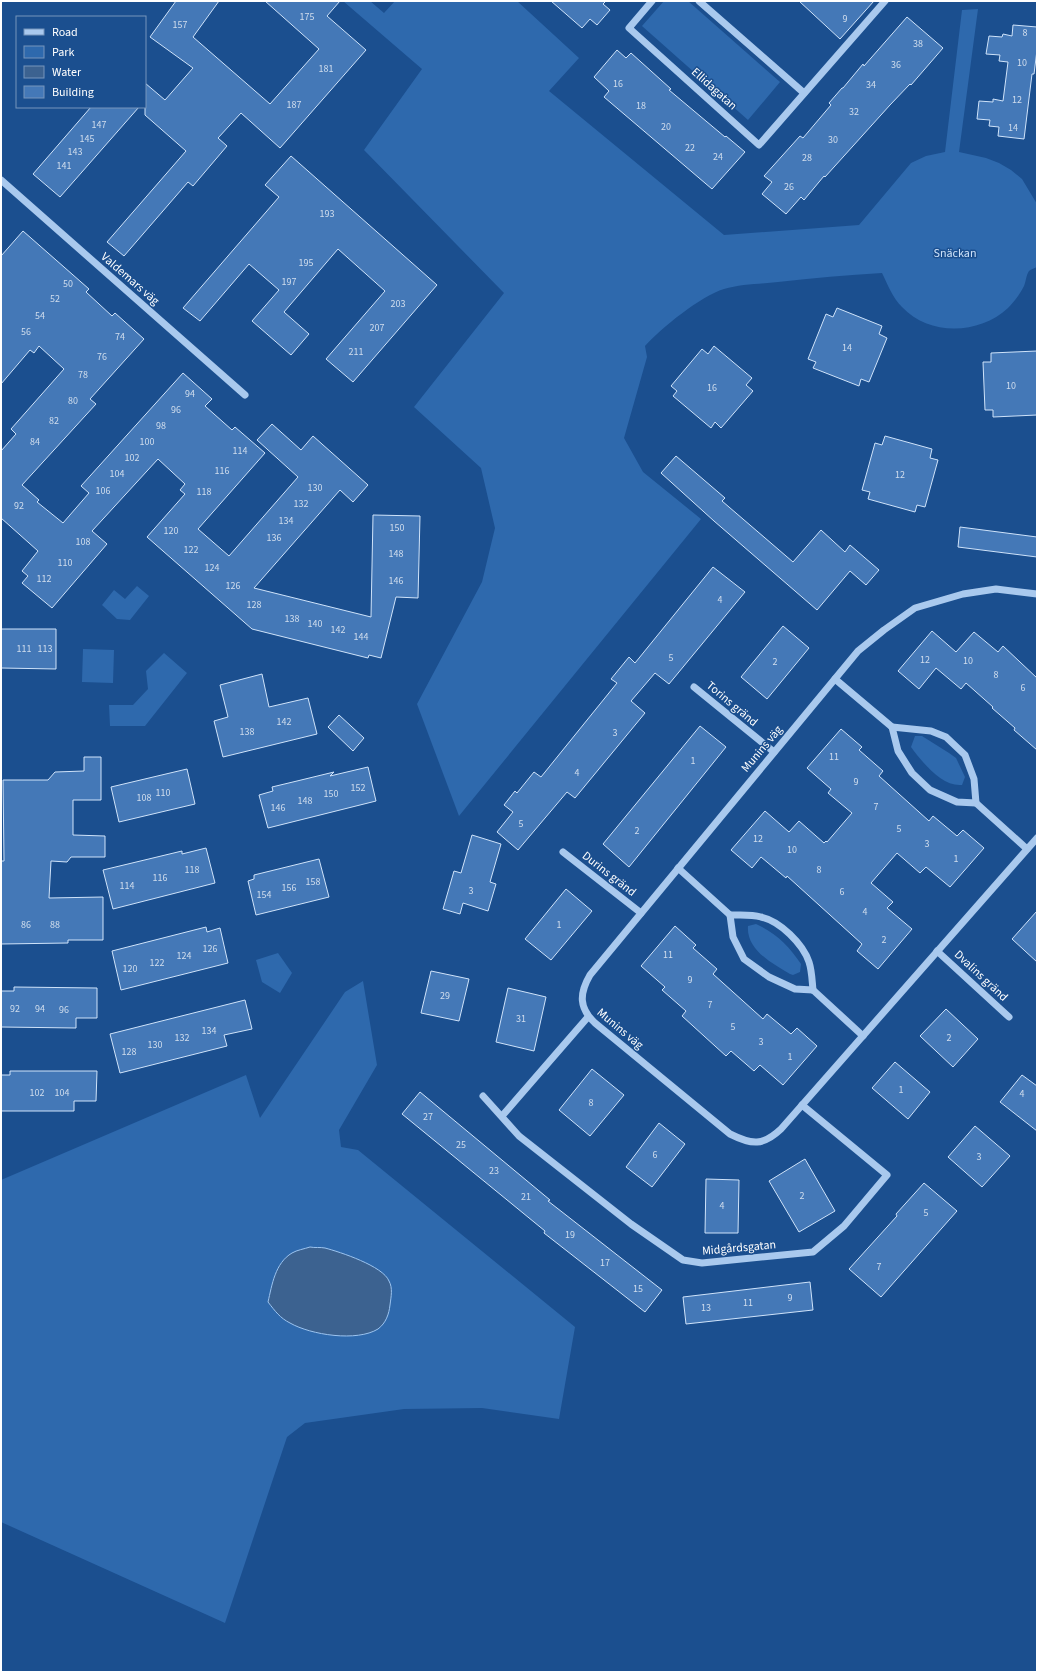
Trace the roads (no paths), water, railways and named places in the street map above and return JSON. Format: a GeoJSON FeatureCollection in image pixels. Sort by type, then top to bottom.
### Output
{"type":"FeatureCollection","features":[{"type":"Feature","properties":{"kind":"street","name":"Ellidagatan"},"geometry":{"type":"LineString","coordinates":[[652,1],[629,28],[759,145],[885,1]]}},
{"type":"Feature","properties":{"kind":"street"},"geometry":{"type":"LineString","coordinates":[[699,1],[804,93]]}},
{"type":"Feature","properties":{"kind":"street","name":"Valdemars väg"},"geometry":{"type":"LineString","coordinates":[[1,180],[245,395]]}},
{"type":"Feature","properties":{"kind":"street","name":"Munins väg"},"geometry":{"type":"LineString","coordinates":[[1037,594],[996,589],[962,594],[915,608],[858,651],[587,980],[582,1004],[584,1011],[588,1017],[730,1134],[742,1140],[752,1142],[770,1139],[802,1105],[1037,838]]}},
{"type":"Feature","properties":{"kind":"street"},"geometry":{"type":"LineString","coordinates":[[835,679],[892,727],[930,731],[946,737],[965,755],[974,779],[976,803]]}},
{"type":"Feature","properties":{"kind":"street","name":"Torins gränd"},"geometry":{"type":"LineString","coordinates":[[694,687],[774,752]]}},
{"type":"Feature","properties":{"kind":"street"},"geometry":{"type":"LineString","coordinates":[[892,727],[898,751],[912,773],[930,790],[957,802],[976,803],[1027,849]]}},
{"type":"Feature","properties":{"kind":"street","name":"Durins gränd"},"geometry":{"type":"LineString","coordinates":[[563,852],[641,913]]}},
{"type":"Feature","properties":{"kind":"street"},"geometry":{"type":"LineString","coordinates":[[678,868],[730,915],[733,937],[744,959],[769,977],[795,989],[813,990]]}},
{"type":"Feature","properties":{"kind":"street"},"geometry":{"type":"LineString","coordinates":[[730,915],[763,917],[782,927],[797,942],[809,962],[813,990],[863,1036]]}},
{"type":"Feature","properties":{"kind":"street","name":"Dvalins gränd"},"geometry":{"type":"LineString","coordinates":[[938,951],[1009,1017]]}},
{"type":"Feature","properties":{"kind":"street"},"geometry":{"type":"LineString","coordinates":[[502,1116],[588,1017]]}},
{"type":"Feature","properties":{"kind":"street","name":"Midgårdsgatan"},"geometry":{"type":"LineString","coordinates":[[483,1096],[519,1136],[631,1224],[683,1260],[702,1263],[813,1252],[844,1226],[887,1175],[802,1105]]}},
{"type":"Feature","properties":{"kind":"water"},"geometry":{"type":"Polygon","coordinates":[[[310,1247],[325,1248],[350,1256],[370,1265],[385,1275],[391,1287],[391,1299],[387,1318],[378,1329],[369,1333],[358,1335],[346,1336],[322,1334],[299,1327],[280,1317],[268,1302],[278,1268],[286,1257],[292,1253],[310,1247]]]}},
{"type":"Feature","properties":{"kind":"park label","name":"Snäckan"},"geometry":{"type":"Point","coordinates":[955,253]}}]}
